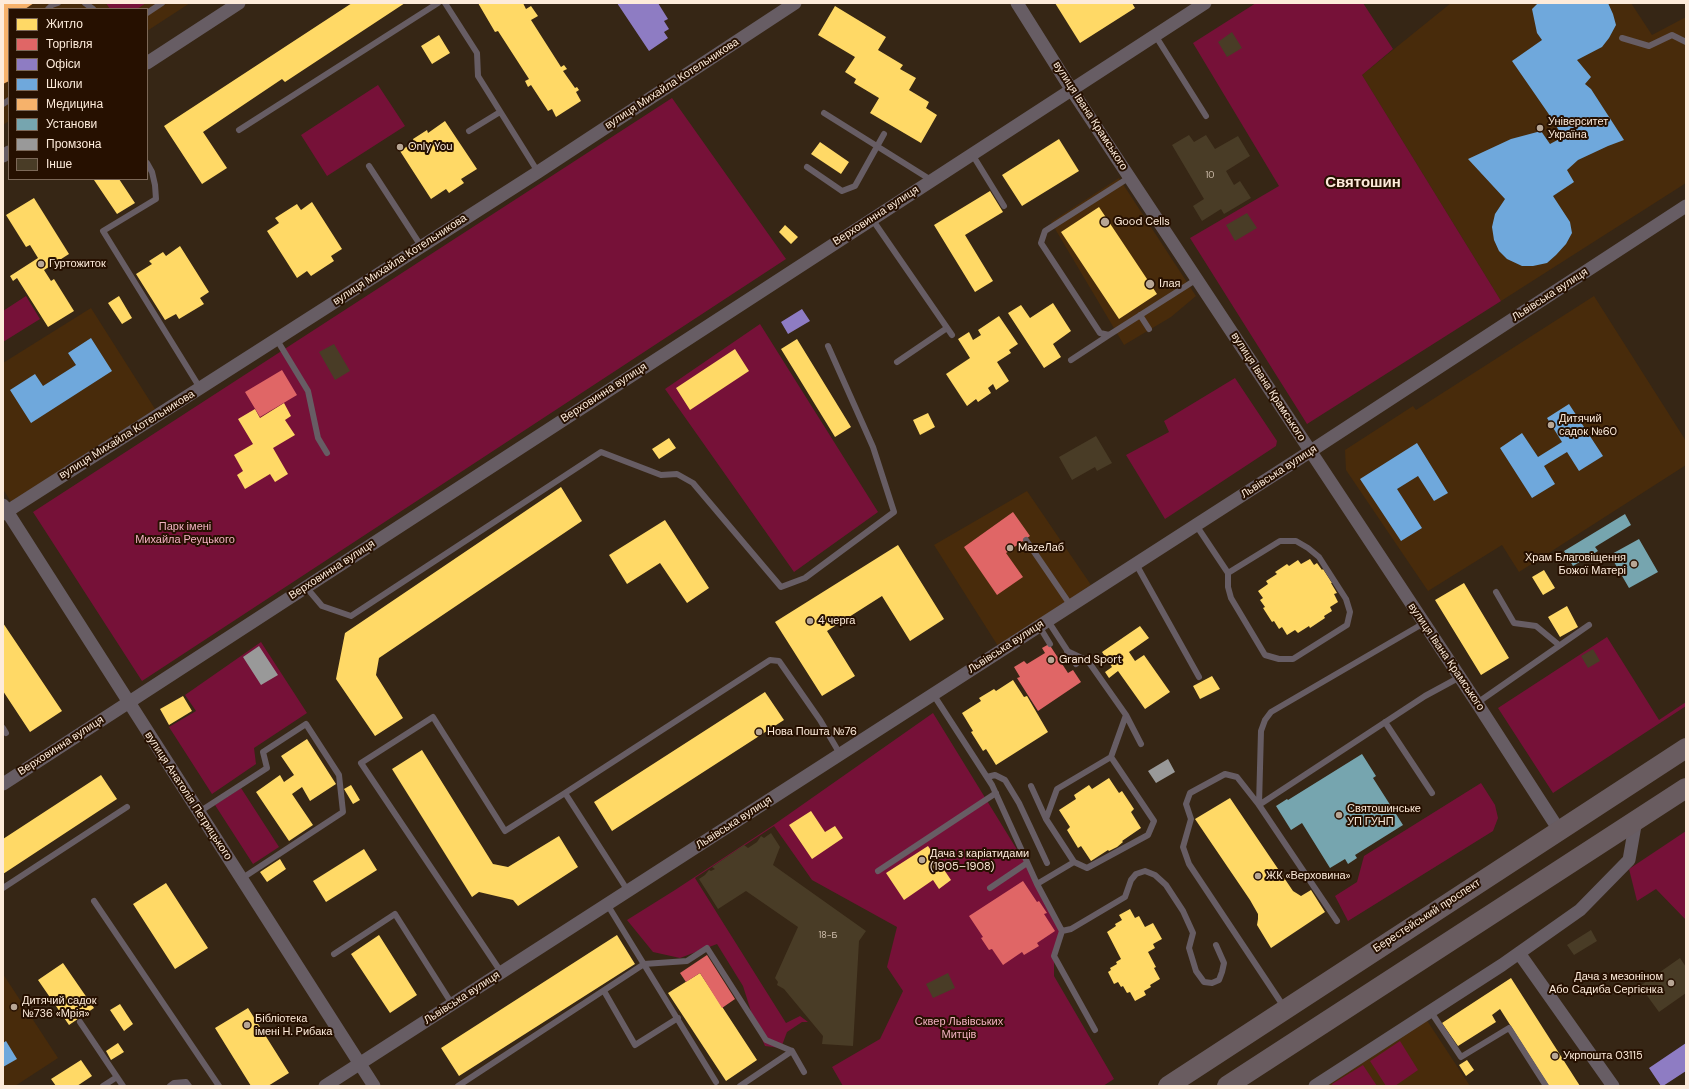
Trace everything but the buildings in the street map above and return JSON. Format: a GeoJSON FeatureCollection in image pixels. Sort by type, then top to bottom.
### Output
{"type":"FeatureCollection","features":[{"type":"Feature","properties":{"kind":"main road","name":"Берестейський проспект"},"geometry":{"type":"LineString","coordinates":[[1168,1086],[1686,748]]}},
{"type":"Feature","properties":{"kind":"main road"},"geometry":{"type":"LineString","coordinates":[[1227,1086],[1686,788]]}},
{"type":"Feature","properties":{"kind":"street"},"geometry":{"type":"LineString","coordinates":[[148,62],[239,3]]}},
{"type":"Feature","properties":{"kind":"street","name":"вулиця Михайла Котельникова"},"geometry":{"type":"LineString","coordinates":[[4,510],[276,340],[538,172],[795,3]]}},
{"type":"Feature","properties":{"kind":"street","name":"вулиця Івана Крамського"},"geometry":{"type":"LineString","coordinates":[[1017,3],[1071,89],[1460,677],[1559,830]]}},
{"type":"Feature","properties":{"kind":"street","name":"Верховинна вулиця"},"geometry":{"type":"LineString","coordinates":[[3,784],[1205,3]]}},
{"type":"Feature","properties":{"kind":"street","name":"Львівська вулиця"},"geometry":{"type":"LineString","coordinates":[[325,1086],[933,694],[1024,631],[1043,623],[1063,607],[1136,564],[1686,206]]}},
{"type":"Feature","properties":{"kind":"street","name":"вулиця Анатолія Петрицького"},"geometry":{"type":"LineString","coordinates":[[4,510],[129,702],[374,1086]]}},
{"type":"Feature","properties":{"kind":"street"},"geometry":{"type":"LineString","coordinates":[[1323,1084],[1519,954],[1580,910],[1629,860],[1636,820]]}},
{"type":"Feature","properties":{"kind":"street"},"geometry":{"type":"LineString","coordinates":[[1519,954],[1613,1086]]}},
{"type":"Feature","properties":{"kind":"lane"},"geometry":{"type":"LineString","coordinates":[[148,12],[162,3]]}},
{"type":"Feature","properties":{"kind":"lane"},"geometry":{"type":"LineString","coordinates":[[239,130],[438,3]]}},
{"type":"Feature","properties":{"kind":"lane"},"geometry":{"type":"LineString","coordinates":[[445,3],[477,53],[478,76],[538,172]]}},
{"type":"Feature","properties":{"kind":"lane"},"geometry":{"type":"LineString","coordinates":[[1155,35],[1206,116]]}},
{"type":"Feature","properties":{"kind":"lane"},"geometry":{"type":"LineString","coordinates":[[1622,38],[1650,46],[1672,35],[1686,42]]}},
{"type":"Feature","properties":{"kind":"lane"},"geometry":{"type":"LineString","coordinates":[[469,131],[500,112]]}},
{"type":"Feature","properties":{"kind":"lane"},"geometry":{"type":"LineString","coordinates":[[824,113],[931,181]]}},
{"type":"Feature","properties":{"kind":"lane"},"geometry":{"type":"LineString","coordinates":[[806,167],[842,191],[854,186],[884,134]]}},
{"type":"Feature","properties":{"kind":"lane"},"geometry":{"type":"LineString","coordinates":[[972,154],[1004,206]]}},
{"type":"Feature","properties":{"kind":"lane"},"geometry":{"type":"LineString","coordinates":[[148,165],[152,172],[156,199],[103,231],[200,388]]}},
{"type":"Feature","properties":{"kind":"lane"},"geometry":{"type":"LineString","coordinates":[[369,166],[421,246]]}},
{"type":"Feature","properties":{"kind":"lane"},"geometry":{"type":"LineString","coordinates":[[1109,335],[1100,333],[1041,243],[1045,231],[1130,177]]}},
{"type":"Feature","properties":{"kind":"lane"},"geometry":{"type":"LineString","coordinates":[[872,219],[952,335]]}},
{"type":"Feature","properties":{"kind":"lane"},"geometry":{"type":"LineString","coordinates":[[1072,360],[1197,279]]}},
{"type":"Feature","properties":{"kind":"lane"},"geometry":{"type":"LineString","coordinates":[[1140,315],[1149,329]]}},
{"type":"Feature","properties":{"kind":"lane"},"geometry":{"type":"LineString","coordinates":[[897,362],[947,328]]}},
{"type":"Feature","properties":{"kind":"lane"},"geometry":{"type":"LineString","coordinates":[[276,340],[308,391],[318,438],[327,452]]}},
{"type":"Feature","properties":{"kind":"lane"},"geometry":{"type":"LineString","coordinates":[[306,587],[322,606],[351,616],[601,452],[661,475],[677,474],[693,483],[781,586],[805,578],[894,512],[873,447],[828,346]]}},
{"type":"Feature","properties":{"kind":"lane"},"geometry":{"type":"LineString","coordinates":[[1196,525],[1228,573],[1228,587],[1231,598],[1265,655],[1279,660],[1293,659],[1347,625],[1350,612],[1346,599],[1319,557],[1296,541],[1280,541],[1228,573]]}},
{"type":"Feature","properties":{"kind":"lane"},"geometry":{"type":"LineString","coordinates":[[1026,540],[1063,607]]}},
{"type":"Feature","properties":{"kind":"lane"},"geometry":{"type":"LineString","coordinates":[[1136,564],[1199,677]]}},
{"type":"Feature","properties":{"kind":"lane"},"geometry":{"type":"LineString","coordinates":[[1496,592],[1514,623],[1536,626],[1559,645]]}},
{"type":"Feature","properties":{"kind":"lane"},"geometry":{"type":"LineString","coordinates":[[1043,623],[1050,644]]}},
{"type":"Feature","properties":{"kind":"lane"},"geometry":{"type":"LineString","coordinates":[[1043,623],[1076,664]]}},
{"type":"Feature","properties":{"kind":"lane"},"geometry":{"type":"LineString","coordinates":[[1260,805],[1261,731],[1265,720],[1272,712],[1424,623]]}},
{"type":"Feature","properties":{"kind":"lane"},"geometry":{"type":"LineString","coordinates":[[1477,703],[1589,625]]}},
{"type":"Feature","properties":{"kind":"lane"},"geometry":{"type":"LineString","coordinates":[[1067,651],[1088,661],[1126,715],[1141,744]]}},
{"type":"Feature","properties":{"kind":"lane"},"geometry":{"type":"LineString","coordinates":[[501,972],[361,763],[434,717],[505,831],[770,660],[779,661],[820,720],[840,754]]}},
{"type":"Feature","properties":{"kind":"lane"},"geometry":{"type":"LineString","coordinates":[[1260,805],[1425,696],[1460,677]]}},
{"type":"Feature","properties":{"kind":"lane"},"geometry":{"type":"LineString","coordinates":[[933,694],[996,793],[1037,884],[1062,931],[1054,956],[1095,1030]]}},
{"type":"Feature","properties":{"kind":"lane"},"geometry":{"type":"LineString","coordinates":[[1046,819],[1057,789],[1111,757],[1126,715]]}},
{"type":"Feature","properties":{"kind":"lane"},"geometry":{"type":"LineString","coordinates":[[1385,722],[1432,793]]}},
{"type":"Feature","properties":{"kind":"lane"},"geometry":{"type":"LineString","coordinates":[[199,812],[267,768],[263,752],[306,724],[339,775],[343,812],[241,879]]}},
{"type":"Feature","properties":{"kind":"lane"},"geometry":{"type":"LineString","coordinates":[[1030,786],[1046,819],[1074,862],[1087,868],[1148,835],[1154,821],[1111,757]]}},
{"type":"Feature","properties":{"kind":"lane"},"geometry":{"type":"LineString","coordinates":[[1286,1009],[1189,864],[1183,847],[1191,819],[1186,804],[1190,793],[1225,774],[1237,777],[1260,805],[1337,921]]}},
{"type":"Feature","properties":{"kind":"lane"},"geometry":{"type":"LineString","coordinates":[[987,777],[995,775],[1005,780],[1019,803],[1047,863]]}},
{"type":"Feature","properties":{"kind":"lane"},"geometry":{"type":"LineString","coordinates":[[565,793],[628,891]]}},
{"type":"Feature","properties":{"kind":"lane"},"geometry":{"type":"LineString","coordinates":[[878,871],[996,793]]}},
{"type":"Feature","properties":{"kind":"lane"},"geometry":{"type":"LineString","coordinates":[[3,888],[127,807]]}},
{"type":"Feature","properties":{"kind":"lane"},"geometry":{"type":"LineString","coordinates":[[1037,884],[1074,862]]}},
{"type":"Feature","properties":{"kind":"lane"},"geometry":{"type":"LineString","coordinates":[[990,888],[1027,863]]}},
{"type":"Feature","properties":{"kind":"lane"},"geometry":{"type":"LineString","coordinates":[[1062,931],[1071,928],[1125,897],[1131,880],[1136,874],[1145,872],[1155,874],[1166,885],[1183,911],[1193,933],[1189,948],[1196,971],[1204,982],[1212,984],[1219,980],[1224,963],[1216,945]]}},
{"type":"Feature","properties":{"kind":"lane"},"geometry":{"type":"LineString","coordinates":[[94,901],[220,1086]]}},
{"type":"Feature","properties":{"kind":"lane"},"geometry":{"type":"LineString","coordinates":[[607,904],[716,1082]]}},
{"type":"Feature","properties":{"kind":"lane"},"geometry":{"type":"LineString","coordinates":[[334,954],[395,914],[452,1004]]}},
{"type":"Feature","properties":{"kind":"lane"},"geometry":{"type":"LineString","coordinates":[[458,1086],[644,964],[687,961],[707,948],[766,1040],[792,1051],[804,1072]]}},
{"type":"Feature","properties":{"kind":"lane"},"geometry":{"type":"LineString","coordinates":[[604,991],[635,1045],[678,1018]]}},
{"type":"Feature","properties":{"kind":"lane"},"geometry":{"type":"LineString","coordinates":[[1431,1012],[1461,1057],[1509,1028],[1546,1086]]}},
{"type":"Feature","properties":{"kind":"lane"},"geometry":{"type":"LineString","coordinates":[[80,1022],[123,1086]]}},
{"type":"Feature","properties":{"kind":"lane"},"geometry":{"type":"LineString","coordinates":[[740,1086],[792,1051]]}},
{"type":"Feature","properties":{"kind":"lane"},"geometry":{"type":"LineString","coordinates":[[103,1086],[117,1077]]}},
{"type":"Feature","properties":{"kind":"lane"},"geometry":{"type":"LineString","coordinates":[[170,1086],[174,1082],[186,1082],[189,1086]]}},
{"type":"Feature","properties":{"kind":"shaded area"},"geometry":{"type":"Polygon","coordinates":[[[3,3],[190,3],[148,30],[148,8],[8,8],[8,122],[3,125],[3,3]]]}},
{"type":"Feature","properties":{"kind":"shaded area","name":"Університет Україна"},"geometry":{"type":"Polygon","coordinates":[[[1451,3],[1631,3],[1652,35],[1686,17],[1686,183],[1501,301],[1362,75],[1451,3]]]}},
{"type":"Feature","properties":{"kind":"shaded area"},"geometry":{"type":"Polygon","coordinates":[[[1119,178],[1196,296],[1171,317],[1124,345],[1051,222],[1119,178]]]}},
{"type":"Feature","properties":{"kind":"shaded area","name":"Дитячий садок №60"},"geometry":{"type":"Polygon","coordinates":[[[1594,296],[1686,441],[1686,465],[1519,572],[1502,545],[1428,591],[1346,470],[1345,450],[1413,406],[1416,410],[1594,296]]]}},
{"type":"Feature","properties":{"kind":"shaded area"},"geometry":{"type":"Polygon","coordinates":[[[91,308],[155,409],[11,502],[3,489],[3,363],[91,308]]]}},
{"type":"Feature","properties":{"kind":"shaded area"},"geometry":{"type":"Polygon","coordinates":[[[1027,491],[1091,585],[998,646],[934,545],[1027,491]]]}},
{"type":"Feature","properties":{"kind":"shaded area","name":"Дитячий садок №736 «Мрія»"},"geometry":{"type":"Polygon","coordinates":[[[3,974],[58,1058],[15,1086],[3,1086],[3,974]]]}},
{"type":"Feature","properties":{"kind":"shaded area"},"geometry":{"type":"Polygon","coordinates":[[[1426,1019],[1470,1086],[1324,1086],[1426,1019]]]}},
{"type":"Feature","properties":{"kind":"green space"},"geometry":{"type":"Polygon","coordinates":[[[106,3],[146,3],[138,8],[109,8],[106,3]]]}},
{"type":"Feature","properties":{"kind":"green space"},"geometry":{"type":"Polygon","coordinates":[[[1256,3],[1363,3],[1393,49],[1362,75],[1501,301],[1307,424],[1190,238],[1279,186],[1193,43],[1256,3]]]}},
{"type":"Feature","properties":{"kind":"green space"},"geometry":{"type":"Polygon","coordinates":[[[378,85],[405,126],[327,176],[301,135],[378,85]]]}},
{"type":"Feature","properties":{"kind":"green space","name":"Парк імені Михайла Реуцького"},"geometry":{"type":"Polygon","coordinates":[[[672,98],[786,259],[142,681],[33,512],[672,98]]]}},
{"type":"Feature","properties":{"kind":"green space"},"geometry":{"type":"Polygon","coordinates":[[[26,296],[40,319],[3,342],[3,311],[26,296]]]}},
{"type":"Feature","properties":{"kind":"green space"},"geometry":{"type":"Polygon","coordinates":[[[760,324],[878,512],[794,572],[665,389],[760,324]]]}},
{"type":"Feature","properties":{"kind":"green space"},"geometry":{"type":"Polygon","coordinates":[[[1235,378],[1277,441],[1276,446],[1165,519],[1126,455],[1169,432],[1164,421],[1235,378]]]}},
{"type":"Feature","properties":{"kind":"green space"},"geometry":{"type":"Polygon","coordinates":[[[1607,637],[1659,720],[1686,702],[1686,706],[1553,793],[1498,708],[1607,637]]]}},
{"type":"Feature","properties":{"kind":"green space"},"geometry":{"type":"Polygon","coordinates":[[[261,642],[307,713],[254,748],[256,764],[212,794],[169,727],[196,711],[185,695],[261,642]]]}},
{"type":"Feature","properties":{"kind":"green space","name":"Сквер Львівських Митців"},"geometry":{"type":"Polygon","coordinates":[[[933,713],[1032,874],[1062,931],[1054,956],[1054,976],[1114,1079],[1103,1086],[843,1086],[832,1067],[880,1039],[903,991],[887,967],[897,927],[812,880],[774,826],[695,878],[786,1023],[800,1016],[808,1022],[802,1022],[787,1032],[781,1048],[765,1046],[754,1021],[743,986],[717,944],[680,958],[653,952],[627,920],[772,826],[933,713]]]}},
{"type":"Feature","properties":{"kind":"green space"},"geometry":{"type":"Polygon","coordinates":[[[1481,783],[1495,805],[1498,818],[1493,831],[1348,921],[1335,896],[1357,882],[1364,856],[1481,783]]]}},
{"type":"Feature","properties":{"kind":"green space"},"geometry":{"type":"Polygon","coordinates":[[[241,788],[279,847],[253,864],[215,805],[241,788]]]}},
{"type":"Feature","properties":{"kind":"green space"},"geometry":{"type":"Polygon","coordinates":[[[1686,831],[1686,920],[1656,889],[1637,901],[1629,869],[1686,831]]]}},
{"type":"Feature","properties":{"kind":"green space"},"geometry":{"type":"Polygon","coordinates":[[[1400,1041],[1418,1070],[1395,1086],[1386,1086],[1370,1061],[1400,1041]]]}},
{"type":"Feature","properties":{"kind":"green space"},"geometry":{"type":"Polygon","coordinates":[[[1363,1065],[1377,1086],[1333,1086],[1332,1084],[1363,1065]]]}},
{"type":"Feature","properties":{"kind":"place","name":"Університет Україна"},"geometry":{"type":"Point","coordinates":[1540,128]}},
{"type":"Feature","properties":{"kind":"place","name":"Only You"},"geometry":{"type":"Point","coordinates":[400,147]}},
{"type":"Feature","properties":{"kind":"place","name":"Good Cells"},"geometry":{"type":"Point","coordinates":[1105,222]}},
{"type":"Feature","properties":{"kind":"place","name":"Гуртожиток"},"geometry":{"type":"Point","coordinates":[41,264]}},
{"type":"Feature","properties":{"kind":"place","name":"Ілая"},"geometry":{"type":"Point","coordinates":[1150,284]}},
{"type":"Feature","properties":{"kind":"place","name":"Дитячий садок №60"},"geometry":{"type":"Point","coordinates":[1551,425]}},
{"type":"Feature","properties":{"kind":"place","name":"MazeЛаб"},"geometry":{"type":"Point","coordinates":[1010,548]}},
{"type":"Feature","properties":{"kind":"place","name":"Храм Благовіщення Божої Матері"},"geometry":{"type":"Point","coordinates":[1634,564]}},
{"type":"Feature","properties":{"kind":"place","name":"4 черга"},"geometry":{"type":"Point","coordinates":[810,621]}},
{"type":"Feature","properties":{"kind":"place","name":"Grand Sport"},"geometry":{"type":"Point","coordinates":[1051,660]}},
{"type":"Feature","properties":{"kind":"place","name":"Нова Пошта №76"},"geometry":{"type":"Point","coordinates":[759,732]}},
{"type":"Feature","properties":{"kind":"place","name":"Святошинське УП ГУНП"},"geometry":{"type":"Point","coordinates":[1339,815]}},
{"type":"Feature","properties":{"kind":"place","name":"Дача з каріатидами (1905–1908)"},"geometry":{"type":"Point","coordinates":[922,860]}},
{"type":"Feature","properties":{"kind":"place","name":"ЖК «Верховина»"},"geometry":{"type":"Point","coordinates":[1258,876]}},
{"type":"Feature","properties":{"kind":"place","name":"Дача з мезоніном Або Садиба Сергієнка"},"geometry":{"type":"Point","coordinates":[1671,983]}},
{"type":"Feature","properties":{"kind":"place","name":"Дитячий садок №736 «Мрія»"},"geometry":{"type":"Point","coordinates":[14,1007]}},
{"type":"Feature","properties":{"kind":"place","name":"Бібліотека імені Н. Рибака"},"geometry":{"type":"Point","coordinates":[247,1025]}},
{"type":"Feature","properties":{"kind":"place","name":"Укрпошта 03115"},"geometry":{"type":"Point","coordinates":[1555,1056]}},
{"type":"Feature","properties":{"kind":"district","name":"Святошин"},"geometry":{"type":"Point","coordinates":[1363,183]}}]}
